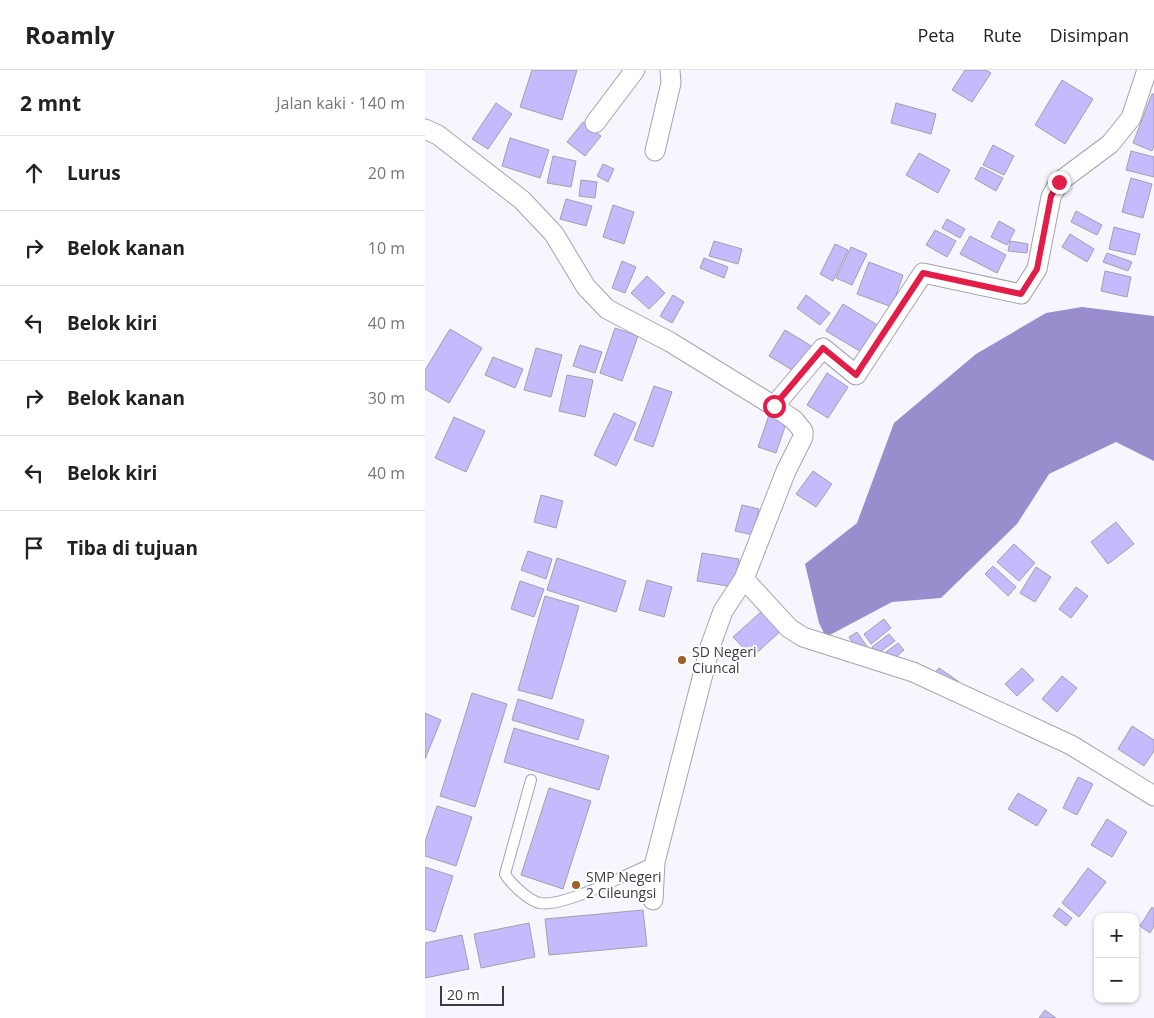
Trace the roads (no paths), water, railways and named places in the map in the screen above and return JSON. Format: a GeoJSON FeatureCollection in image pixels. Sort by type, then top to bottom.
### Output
{"type":"FeatureCollection","features":[{"type":"Feature","properties":{"kind":"street"},"geometry":{"type":"LineString","coordinates":[[595,123],[635,70]]}},
{"type":"Feature","properties":{"kind":"street"},"geometry":{"type":"LineString","coordinates":[[655,152],[671,83],[671,70]]}},
{"type":"Feature","properties":{"kind":"street"},"geometry":{"type":"LineString","coordinates":[[774,406],[823,348],[856,375],[923,273],[1021,294],[1037,269],[1051,196],[1059,182],[1110,144],[1131,118],[1147,70]]}},
{"type":"Feature","properties":{"kind":"street"},"geometry":{"type":"LineString","coordinates":[[425,129],[438,135],[522,200],[553,234],[586,287],[607,309],[670,342],[774,406],[803,431],[803,437],[786,471],[744,579],[723,611],[710,648],[655,862],[653,900]]}},
{"type":"Feature","properties":{"kind":"street"},"geometry":{"type":"LineString","coordinates":[[744,579],[789,628],[803,637],[913,672],[1071,745],[1154,796]]}},
{"type":"Feature","properties":{"kind":"lane"},"geometry":{"type":"LineString","coordinates":[[531,780],[505,874],[510,883],[538,903],[552,903],[571,898],[655,862]]}},
{"type":"Feature","properties":{"kind":"place","name":"SD Negeri Ciuncal"},"geometry":{"type":"Point","coordinates":[682,660]}},
{"type":"Feature","properties":{"kind":"place","name":"SMP Negeri 2 Cileungsi"},"geometry":{"type":"Point","coordinates":[576,885]}}]}
